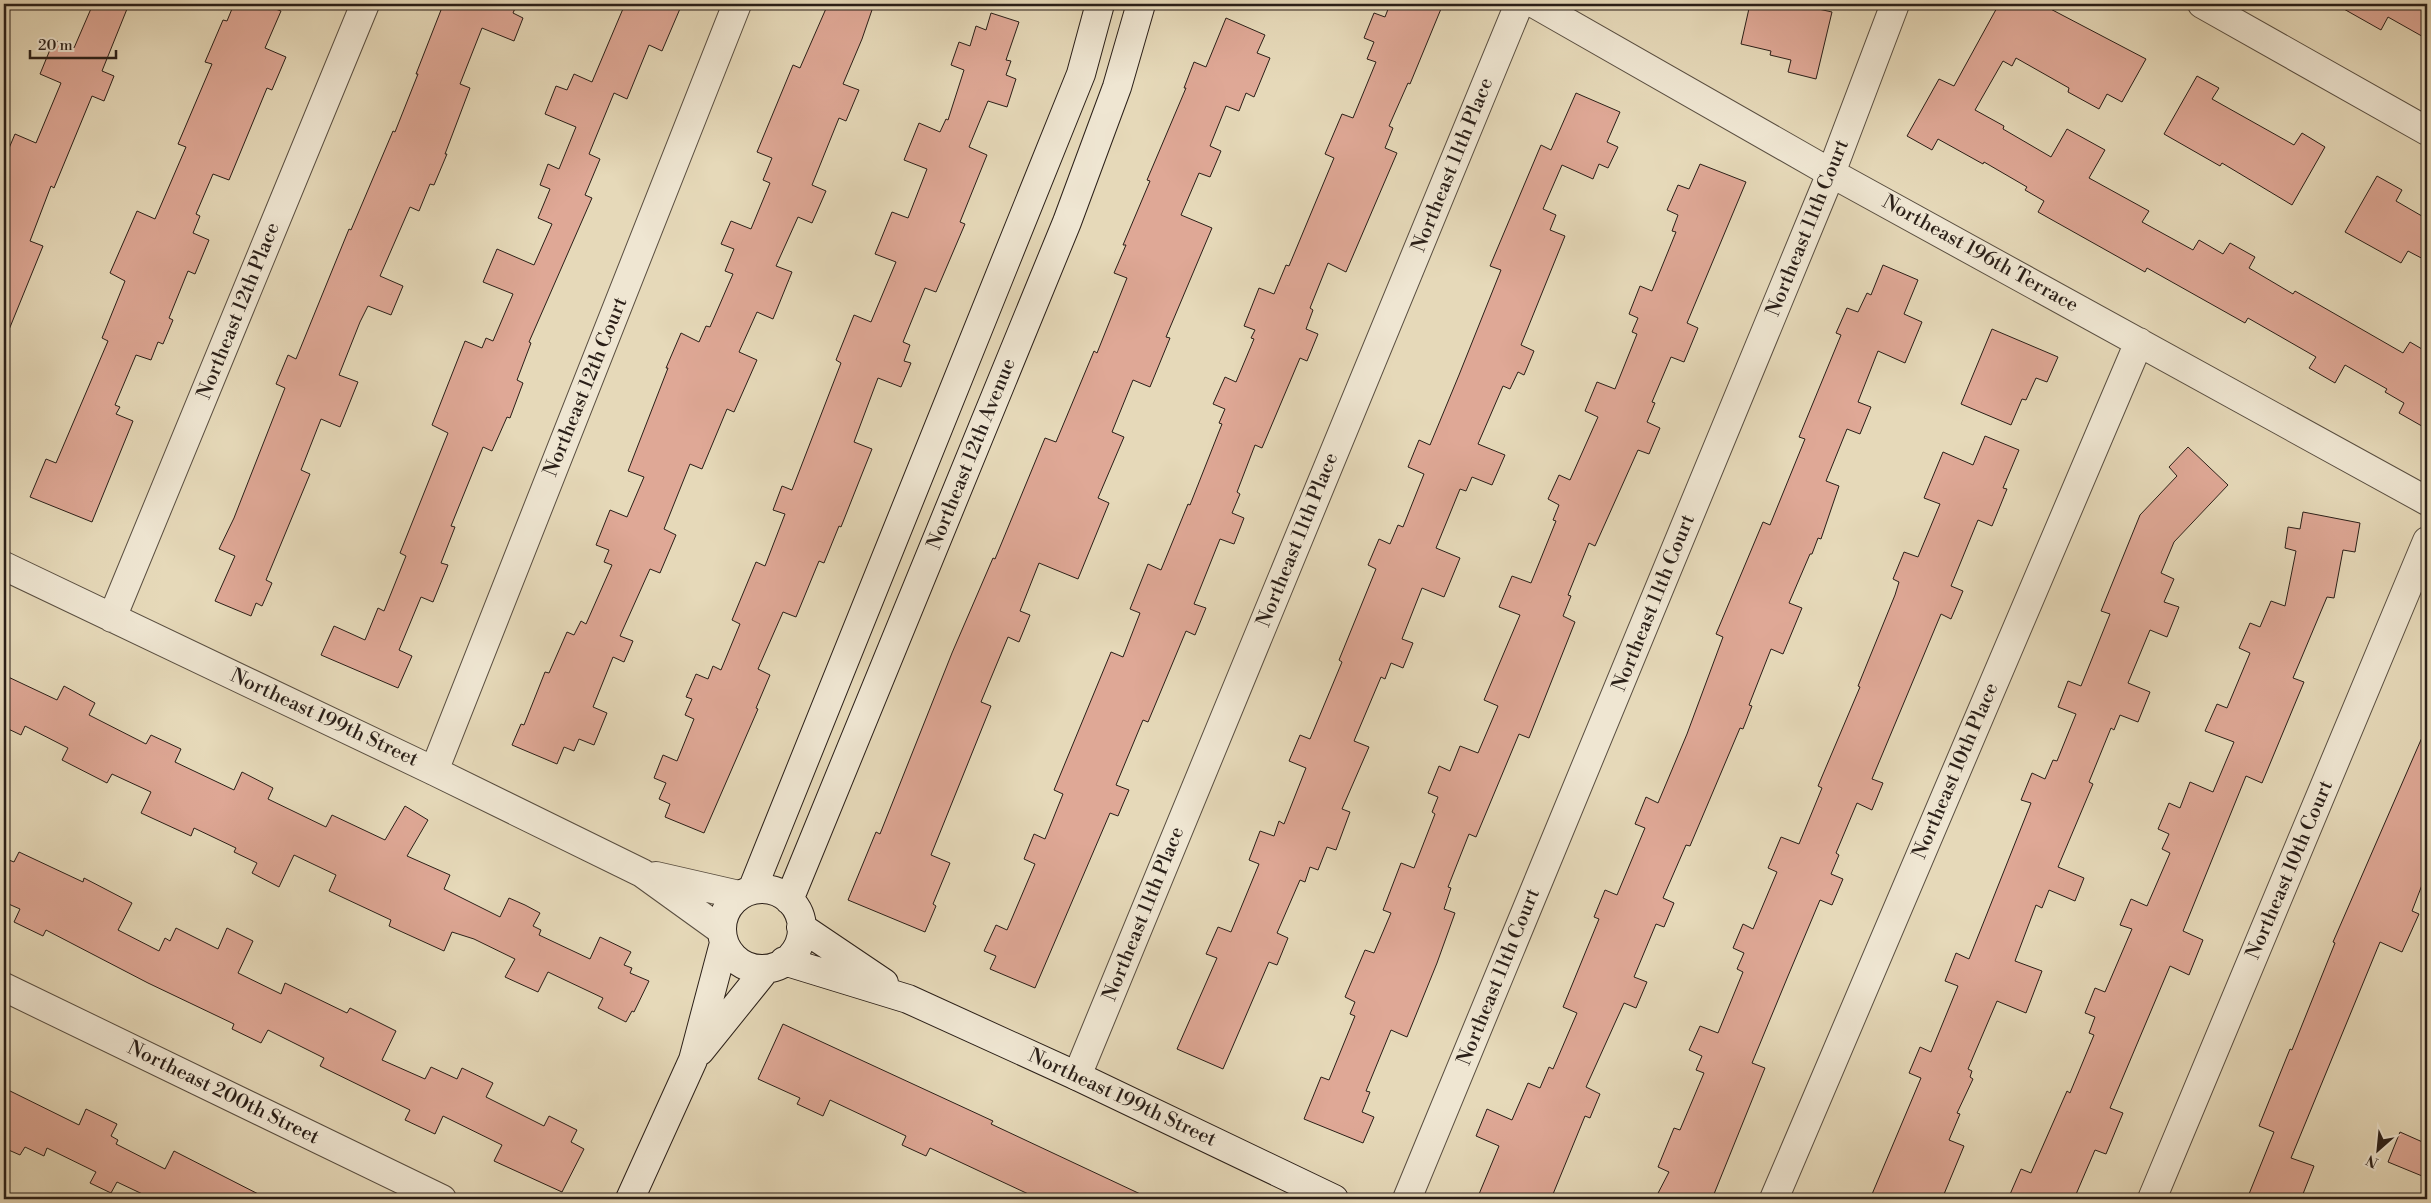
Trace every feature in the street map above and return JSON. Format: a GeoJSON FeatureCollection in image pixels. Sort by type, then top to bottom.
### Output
{"type":"FeatureCollection","features":[{"type":"Feature","properties":{"kind":"street","name":"Northeast 12th Place"},"geometry":{"type":"LineString","coordinates":[[112,618],[365,4]]}},
{"type":"Feature","properties":{"kind":"street","name":"Northeast 12th Court"},"geometry":{"type":"LineString","coordinates":[[434,770],[737,4]]}},
{"type":"Feature","properties":{"kind":"street","name":"Northeast 12th Avenue"},"geometry":{"type":"LineString","coordinates":[[745,893],[1081,74],[1100,4]]}},
{"type":"Feature","properties":{"kind":"street","name":"Northeast 12th Avenue"},"geometry":{"type":"LineString","coordinates":[[789,900],[1067,222],[1117,88],[1141,4]]}},
{"type":"Feature","properties":{"kind":"street","name":"Northeast 11th Place"},"geometry":{"type":"LineString","coordinates":[[1078,1076],[1519,4]]}},
{"type":"Feature","properties":{"kind":"street","name":"Northeast 196th Terrace"},"geometry":{"type":"LineString","coordinates":[[1535,4],[1831,173],[2427,501]]}},
{"type":"Feature","properties":{"kind":"street","name":"Northeast 11th Court"},"geometry":{"type":"LineString","coordinates":[[1407,1199],[1831,173],[1895,4]]}},
{"type":"Feature","properties":{"kind":"street"},"geometry":{"type":"LineString","coordinates":[[2202,4],[2427,131]]}},
{"type":"Feature","properties":{"kind":"street","name":"Northeast 10th Place"},"geometry":{"type":"LineString","coordinates":[[1774,1199],[2139,342]]}},
{"type":"Feature","properties":{"kind":"street","name":"Northeast 10th Court"},"geometry":{"type":"LineString","coordinates":[[2152,1199],[2427,541]]}},
{"type":"Feature","properties":{"kind":"street","name":"Northeast 199th Street"},"geometry":{"type":"LineString","coordinates":[[4,566],[434,770],[642,873],[723,936]]}},
{"type":"Feature","properties":{"kind":"street","name":"Northeast 199th Street"},"geometry":{"type":"LineString","coordinates":[[642,873],[745,893]]}},
{"type":"Feature","properties":{"kind":"street"},"geometry":{"type":"LineString","coordinates":[[630,1199],[693,1060],[723,936],[723,916],[730,905],[745,893],[765,889],[778,892],[789,900],[797,910],[801,927],[797,948],[775,965],[693,1060]]}},
{"type":"Feature","properties":{"kind":"street","name":"Northeast 199th Street"},"geometry":{"type":"LineString","coordinates":[[801,927],[908,999],[1078,1076],[1334,1199]]}},
{"type":"Feature","properties":{"kind":"street"},"geometry":{"type":"LineString","coordinates":[[723,936],[731,955],[740,963],[753,968],[775,965]]}},
{"type":"Feature","properties":{"kind":"street","name":"Northeast 199th Street"},"geometry":{"type":"LineString","coordinates":[[775,965],[908,999]]}},
{"type":"Feature","properties":{"kind":"street","name":"Northeast 200th Street"},"geometry":{"type":"LineString","coordinates":[[4,987],[442,1199]]}},
{"type":"Feature","properties":{"kind":"building"},"geometry":{"type":"Polygon","coordinates":[[[93,4],[129,4],[102,71],[114,76],[104,101],[92,96],[54,188],[51,186],[30,241],[43,246],[4,342],[4,160],[15,134],[36,143],[61,83],[40,74],[54,40],[74,48],[93,4]]]}},
{"type":"Feature","properties":{"kind":"building"},"geometry":{"type":"Polygon","coordinates":[[[234,4],[262,4],[281,11],[265,48],[286,57],[272,90],[267,88],[229,180],[213,174],[196,214],[200,216],[193,233],[209,240],[195,274],[188,271],[169,318],[173,320],[163,344],[158,342],[151,360],[136,355],[115,405],[120,407],[116,414],[133,421],[92,522],[30,497],[46,459],[56,463],[108,341],[102,338],[125,281],[110,273],[137,211],[155,219],[186,147],[178,144],[212,64],[205,62],[223,20],[227,21],[234,4]]]}},
{"type":"Feature","properties":{"kind":"building"},"geometry":{"type":"Polygon","coordinates":[[[426,4],[517,4],[513,13],[523,18],[514,41],[482,28],[460,84],[470,88],[445,154],[447,154],[434,185],[430,184],[419,211],[410,207],[380,276],[403,286],[391,315],[368,306],[360,322],[339,375],[358,382],[340,427],[321,419],[301,470],[310,474],[266,580],[272,583],[262,606],[256,603],[251,616],[215,601],[235,556],[219,549],[234,518],[285,388],[276,384],[288,355],[296,359],[349,229],[351,230],[393,131],[395,132],[418,74],[416,74],[441,10],[426,4]]]}},
{"type":"Feature","properties":{"kind":"building"},"geometry":{"type":"Polygon","coordinates":[[[625,4],[682,4],[662,51],[649,45],[627,99],[614,93],[589,154],[600,159],[585,195],[592,198],[529,342],[531,343],[517,380],[523,383],[510,418],[507,417],[492,451],[483,447],[451,526],[455,527],[441,563],[448,565],[433,602],[421,597],[399,650],[412,656],[398,688],[321,655],[334,626],[365,640],[378,608],[384,611],[406,556],[400,553],[448,433],[432,425],[465,341],[482,348],[486,338],[493,341],[513,294],[483,282],[497,249],[534,265],[552,224],[538,218],[550,189],[540,185],[548,164],[559,169],[576,127],[545,114],[556,86],[567,90],[574,74],[592,82],[625,4]]]}},
{"type":"Feature","properties":{"kind":"building"},"geometry":{"type":"Polygon","coordinates":[[[828,4],[874,4],[843,84],[859,90],[846,121],[839,118],[812,185],[826,191],[812,223],[798,217],[776,266],[792,272],[773,319],[757,312],[739,352],[757,360],[734,412],[727,409],[702,469],[690,464],[664,529],[676,535],[660,573],[650,569],[620,636],[633,641],[624,662],[613,657],[593,707],[607,713],[594,745],[579,739],[574,751],[564,747],[557,764],[512,745],[521,724],[524,725],[545,672],[549,673],[567,632],[574,635],[581,621],[586,624],[612,565],[604,562],[609,550],[596,545],[610,510],[627,517],[644,477],[628,471],[681,333],[699,342],[706,326],[710,327],[733,274],[725,271],[734,249],[721,244],[731,221],[751,229],[770,183],[763,180],[772,158],[757,152],[793,65],[800,68],[828,4]]]}},
{"type":"Feature","properties":{"kind":"building"},"geometry":{"type":"Polygon","coordinates":[[[1390,4],[1443,4],[1410,84],[1408,83],[1389,126],[1393,128],[1385,148],[1397,153],[1346,272],[1328,263],[1310,308],[1313,310],[1306,329],[1318,334],[1307,361],[1300,358],[1262,448],[1255,445],[1237,492],[1240,494],[1232,513],[1244,518],[1234,544],[1220,539],[1194,604],[1206,608],[1195,635],[1186,631],[1148,722],[1143,720],[1116,785],[1129,790],[1118,816],[1110,813],[1035,988],[990,969],[996,956],[984,951],[996,925],[1007,930],[1035,864],[1024,859],[1034,834],[1045,839],[1063,794],[1054,790],[1111,652],[1123,657],[1140,613],[1130,609],[1148,564],[1161,570],[1188,504],[1190,505],[1222,424],[1219,423],[1225,409],[1213,404],[1225,377],[1236,382],[1254,339],[1251,338],[1255,330],[1244,326],[1259,288],[1274,294],[1286,265],[1289,266],[1334,158],[1325,154],[1342,114],[1353,118],[1376,62],[1367,59],[1374,42],[1364,38],[1374,13],[1385,17],[1390,4]]]}},
{"type":"Feature","properties":{"kind":"building"},"geometry":{"type":"Polygon","coordinates":[[[1750,4],[1796,4],[1832,12],[1816,79],[1788,72],[1791,60],[1770,55],[1771,51],[1741,44],[1750,4]]]}},
{"type":"Feature","properties":{"kind":"building"},"geometry":{"type":"Polygon","coordinates":[[[1999,4],[2041,4],[2146,59],[2122,102],[2107,94],[2099,109],[2068,92],[2069,88],[2016,58],[2012,66],[2003,61],[1975,110],[2004,126],[2003,129],[2051,157],[2067,129],[2105,150],[2089,178],[2149,211],[2142,222],[2193,250],[2199,240],[2223,254],[2230,243],[2255,257],[2249,268],[2293,294],[2295,291],[2403,353],[2410,342],[2427,352],[2427,429],[2399,413],[2404,403],[2385,392],[2387,389],[2345,365],[2335,383],[2309,368],[2316,357],[2248,318],[2245,323],[2147,268],[2145,272],[2038,212],[2044,201],[2025,190],[2027,187],[1984,162],[1983,164],[1938,139],[1932,150],[1907,136],[1939,79],[1954,86],[1999,4]]]}},
{"type":"Feature","properties":{"kind":"building"},"geometry":{"type":"Polygon","coordinates":[[[2335,4],[2427,4],[2427,39],[2388,17],[2381,30],[2335,4]]]}},
{"type":"Feature","properties":{"kind":"building"},"geometry":{"type":"Polygon","coordinates":[[[991,13],[1019,22],[1006,60],[1011,61],[1006,75],[1016,79],[1007,107],[988,101],[969,147],[987,155],[960,222],[965,224],[936,292],[925,288],[903,342],[910,345],[904,361],[911,363],[901,387],[878,378],[854,442],[872,449],[841,527],[839,526],[824,563],[819,561],[796,617],[783,612],[758,669],[770,675],[756,708],[758,709],[704,833],[665,817],[670,804],[659,799],[666,783],[654,778],[663,755],[677,761],[694,719],[685,715],[692,699],[686,697],[696,674],[708,679],[713,666],[721,670],[740,624],[732,620],[756,562],[765,566],[785,514],[773,510],[782,486],[792,490],[841,363],[836,360],[854,315],[871,322],[896,262],[875,254],[892,212],[908,218],[927,169],[904,160],[919,123],[940,132],[946,119],[948,120],[964,70],[951,65],[959,42],[970,46],[976,26],[986,30],[991,13]]]}},
{"type":"Feature","properties":{"kind":"building"},"geometry":{"type":"Polygon","coordinates":[[[1226,18],[1265,35],[1257,53],[1270,58],[1254,97],[1246,93],[1239,111],[1226,106],[1210,146],[1221,151],[1210,177],[1199,173],[1181,215],[1212,228],[1166,337],[1170,338],[1150,387],[1133,380],[1112,432],[1124,437],[1098,498],[1109,503],[1078,579],[1039,563],[1020,611],[1030,615],[1019,642],[1008,637],[981,702],[991,706],[931,855],[950,863],[933,904],[936,906],[925,932],[848,900],[876,832],[880,834],[952,653],[993,558],[995,559],[1045,438],[1056,442],[1094,351],[1097,353],[1127,278],[1114,273],[1126,245],[1123,245],[1150,181],[1147,180],[1186,88],[1184,88],[1194,62],[1206,67],[1226,18]]]}},
{"type":"Feature","properties":{"kind":"building"},"geometry":{"type":"Polygon","coordinates":[[[2197,76],[2219,88],[2212,99],[2294,145],[2302,133],[2325,147],[2292,205],[2222,163],[2220,166],[2164,134],[2197,76]]]}},
{"type":"Feature","properties":{"kind":"building"},"geometry":{"type":"Polygon","coordinates":[[[1576,93],[1620,112],[1607,142],[1618,147],[1608,168],[1599,164],[1593,179],[1562,165],[1543,209],[1556,215],[1550,230],[1565,236],[1521,345],[1534,351],[1524,375],[1518,372],[1510,389],[1503,386],[1478,444],[1505,455],[1492,485],[1472,477],[1466,491],[1460,489],[1436,548],[1460,558],[1444,597],[1422,588],[1402,639],[1413,643],[1403,668],[1391,663],[1385,679],[1381,677],[1354,741],[1369,747],[1342,809],[1350,812],[1336,850],[1327,847],[1318,870],[1310,867],[1305,882],[1300,880],[1277,933],[1288,938],[1277,965],[1269,962],[1223,1069],[1177,1049],[1217,958],[1206,954],[1218,927],[1231,932],[1259,864],[1249,860],[1260,831],[1274,836],[1279,821],[1284,824],[1306,768],[1289,761],[1300,735],[1310,739],[1342,662],[1339,660],[1376,569],[1368,565],[1379,539],[1390,544],[1398,525],[1403,527],[1424,474],[1408,467],[1419,440],[1430,445],[1501,270],[1490,266],[1541,145],[1551,150],[1576,93]]]}},
{"type":"Feature","properties":{"kind":"building"},"geometry":{"type":"Polygon","coordinates":[[[1700,164],[1746,182],[1687,323],[1698,328],[1684,362],[1671,357],[1652,402],[1655,403],[1647,422],[1660,428],[1649,454],[1638,450],[1595,546],[1589,543],[1568,595],[1571,596],[1563,616],[1575,622],[1529,738],[1519,734],[1476,837],[1469,834],[1448,887],[1451,888],[1444,909],[1455,913],[1437,963],[1407,1037],[1391,1030],[1366,1091],[1370,1092],[1362,1112],[1374,1117],[1363,1143],[1304,1119],[1321,1077],[1329,1080],[1355,1016],[1350,1014],[1355,1002],[1345,997],[1365,950],[1374,953],[1391,913],[1383,910],[1401,863],[1414,868],[1435,814],[1432,812],[1438,797],[1428,793],[1439,766],[1450,771],[1460,746],[1478,753],[1498,706],[1484,700],[1520,615],[1499,607],[1512,576],[1531,583],[1556,521],[1553,520],[1559,505],[1548,499],[1559,475],[1570,480],[1598,417],[1585,411],[1597,382],[1615,389],[1637,334],[1632,332],[1638,318],[1629,314],[1640,286],[1652,291],[1676,232],[1672,231],[1678,215],[1667,210],[1678,185],[1689,189],[1700,164]]]}},
{"type":"Feature","properties":{"kind":"building"},"geometry":{"type":"Polygon","coordinates":[[[2377,176],[2402,190],[2396,201],[2427,219],[2427,261],[2408,251],[2401,263],[2345,232],[2377,176]]]}},
{"type":"Feature","properties":{"kind":"building"},"geometry":{"type":"Polygon","coordinates":[[[1883,265],[1918,280],[1904,314],[1922,322],[1905,363],[1878,351],[1858,402],[1871,407],[1860,434],[1847,429],[1826,481],[1839,486],[1821,539],[1818,538],[1812,554],[1810,554],[1789,603],[1802,608],[1783,654],[1771,649],[1749,705],[1752,706],[1743,729],[1740,728],[1690,846],[1686,845],[1663,898],[1674,903],[1664,927],[1656,924],[1634,977],[1647,982],[1636,1008],[1624,1003],[1586,1087],[1600,1094],[1590,1118],[1585,1116],[1551,1199],[1477,1199],[1499,1146],[1476,1136],[1487,1109],[1512,1120],[1528,1083],[1540,1088],[1549,1067],[1553,1069],[1577,1013],[1563,1007],[1599,919],[1594,917],[1605,890],[1617,895],[1645,828],[1635,824],[1646,797],[1658,803],[1687,734],[1723,637],[1716,634],[1763,522],[1770,525],[1805,439],[1799,437],[1841,335],[1836,333],[1847,308],[1858,312],[1867,293],[1871,295],[1883,265]]]}},
{"type":"Feature","properties":{"kind":"building"},"geometry":{"type":"Polygon","coordinates":[[[1992,329],[2058,357],[2047,382],[2036,378],[2026,400],[2022,399],[2011,425],[1961,404],[1992,329]]]}},
{"type":"Feature","properties":{"kind":"building"},"geometry":{"type":"Polygon","coordinates":[[[1985,436],[2019,450],[2003,488],[2007,489],[1992,526],[1978,520],[1951,586],[1963,591],[1951,619],[1941,614],[1872,779],[1883,783],[1872,810],[1857,803],[1836,853],[1839,855],[1831,874],[1843,879],[1832,905],[1820,900],[1752,1063],[1765,1068],[1712,1199],[1655,1199],[1669,1172],[1658,1167],[1674,1128],[1680,1130],[1704,1073],[1696,1070],[1702,1056],[1689,1050],[1700,1026],[1718,1033],[1743,972],[1737,969],[1744,953],[1733,948],[1743,924],[1753,929],[1777,872],[1768,868],[1781,837],[1799,844],[1822,788],[1818,786],[1860,687],[1858,686],[1895,595],[1899,582],[1893,579],[1904,552],[1918,557],[1940,504],[1924,498],[1943,452],[1973,465],[1985,436]]]}},
{"type":"Feature","properties":{"kind":"building"},"geometry":{"type":"Polygon","coordinates":[[[2188,447],[2228,485],[2174,542],[2161,573],[2174,579],[2164,602],[2179,607],[2167,637],[2150,630],[2128,683],[2150,692],[2138,722],[2120,715],[2114,730],[2111,728],[2089,782],[2093,784],[2058,867],[2084,878],[2075,901],[2049,890],[2042,908],[2036,905],[2015,961],[2042,971],[2026,1013],[1997,1001],[1968,1069],[1972,1071],[1970,1077],[1973,1079],[1957,1113],[1960,1114],[1949,1140],[1964,1146],[1942,1199],[1870,1199],[1921,1078],[1909,1073],[1920,1047],[1931,1052],[1958,986],[1945,981],[1956,953],[1969,959],[2031,803],[2021,800],[2032,773],[2045,779],[2053,760],[2057,761],[2076,714],[2058,707],[2068,681],[2081,686],[2110,614],[2101,611],[2140,515],[2177,476],[2169,467],[2188,447]]]}},
{"type":"Feature","properties":{"kind":"building"},"geometry":{"type":"Polygon","coordinates":[[[2303,512],[2360,523],[2355,552],[2343,550],[2334,598],[2327,597],[2293,678],[2304,682],[2262,783],[2246,776],[2183,931],[2203,940],[2189,975],[2170,966],[2110,1108],[2123,1113],[2106,1154],[2095,1150],[2074,1199],[2008,1199],[2021,1169],[2031,1173],[2067,1091],[2070,1093],[2094,1035],[2089,1033],[2095,1017],[2085,1013],[2095,988],[2105,992],[2132,929],[2120,925],[2131,899],[2147,906],[2170,853],[2162,849],[2169,834],[2158,829],[2169,803],[2180,808],[2190,782],[2213,792],[2234,742],[2205,731],[2217,704],[2227,708],[2250,653],[2239,648],[2250,623],[2260,627],[2271,601],[2285,606],[2296,551],[2285,548],[2288,527],[2300,529],[2303,512]]]}},
{"type":"Feature","properties":{"kind":"building"},"geometry":{"type":"Polygon","coordinates":[[[4,675],[57,700],[64,686],[95,703],[89,715],[146,744],[151,735],[181,749],[175,762],[234,790],[242,772],[273,788],[268,799],[326,827],[332,815],[385,840],[405,806],[428,820],[407,856],[450,875],[444,889],[500,917],[509,898],[525,905],[540,913],[533,926],[541,930],[539,935],[590,959],[600,937],[631,952],[624,965],[632,968],[630,973],[649,981],[634,1012],[632,1011],[626,1022],[598,1008],[603,998],[548,972],[538,992],[505,977],[515,959],[474,939],[452,932],[444,951],[389,926],[391,920],[329,891],[336,875],[294,855],[279,887],[252,873],[257,863],[234,852],[236,848],[194,828],[191,836],[141,813],[151,792],[112,774],[107,783],[62,760],[68,748],[25,726],[21,735],[4,727],[4,675]]]}},
{"type":"Feature","properties":{"kind":"building"},"geometry":{"type":"Polygon","coordinates":[[[2427,726],[2427,872],[2412,911],[2419,914],[2402,952],[2380,942],[2291,1158],[2314,1166],[2301,1199],[2247,1199],[2274,1132],[2259,1126],[2290,1049],[2292,1050],[2335,943],[2333,942],[2427,726]]]}},
{"type":"Feature","properties":{"kind":"building"},"geometry":{"type":"Polygon","coordinates":[[[19,852],[83,882],[84,878],[132,903],[118,930],[159,951],[165,938],[170,941],[176,928],[218,949],[227,928],[253,941],[238,973],[281,994],[285,983],[347,1013],[350,1008],[396,1031],[382,1060],[425,1079],[431,1067],[457,1079],[462,1068],[493,1083],[486,1097],[544,1126],[549,1116],[577,1130],[571,1142],[584,1149],[562,1192],[494,1161],[502,1145],[443,1116],[435,1134],[405,1120],[410,1110],[320,1066],[324,1058],[268,1030],[261,1043],[232,1029],[234,1024],[148,983],[46,930],[43,936],[14,922],[20,909],[4,902],[4,858],[14,862],[19,852]]]}},
{"type":"Feature","properties":{"kind":"building"},"geometry":{"type":"Polygon","coordinates":[[[783,1024],[993,1121],[991,1124],[1151,1199],[1039,1199],[930,1148],[926,1156],[902,1145],[906,1136],[830,1100],[823,1116],[797,1104],[800,1098],[758,1079],[783,1024]]]}},
{"type":"Feature","properties":{"kind":"building"},"geometry":{"type":"Polygon","coordinates":[[[4,1088],[79,1125],[86,1109],[117,1124],[111,1136],[118,1140],[116,1144],[165,1169],[174,1151],[268,1199],[153,1199],[117,1182],[111,1193],[90,1183],[96,1172],[47,1148],[44,1156],[25,1147],[20,1155],[4,1148],[4,1088]]]}},
{"type":"Feature","properties":{"kind":"building"},"geometry":{"type":"Polygon","coordinates":[[[2400,1132],[2427,1144],[2427,1178],[2388,1162],[2400,1132]]]}}]}
